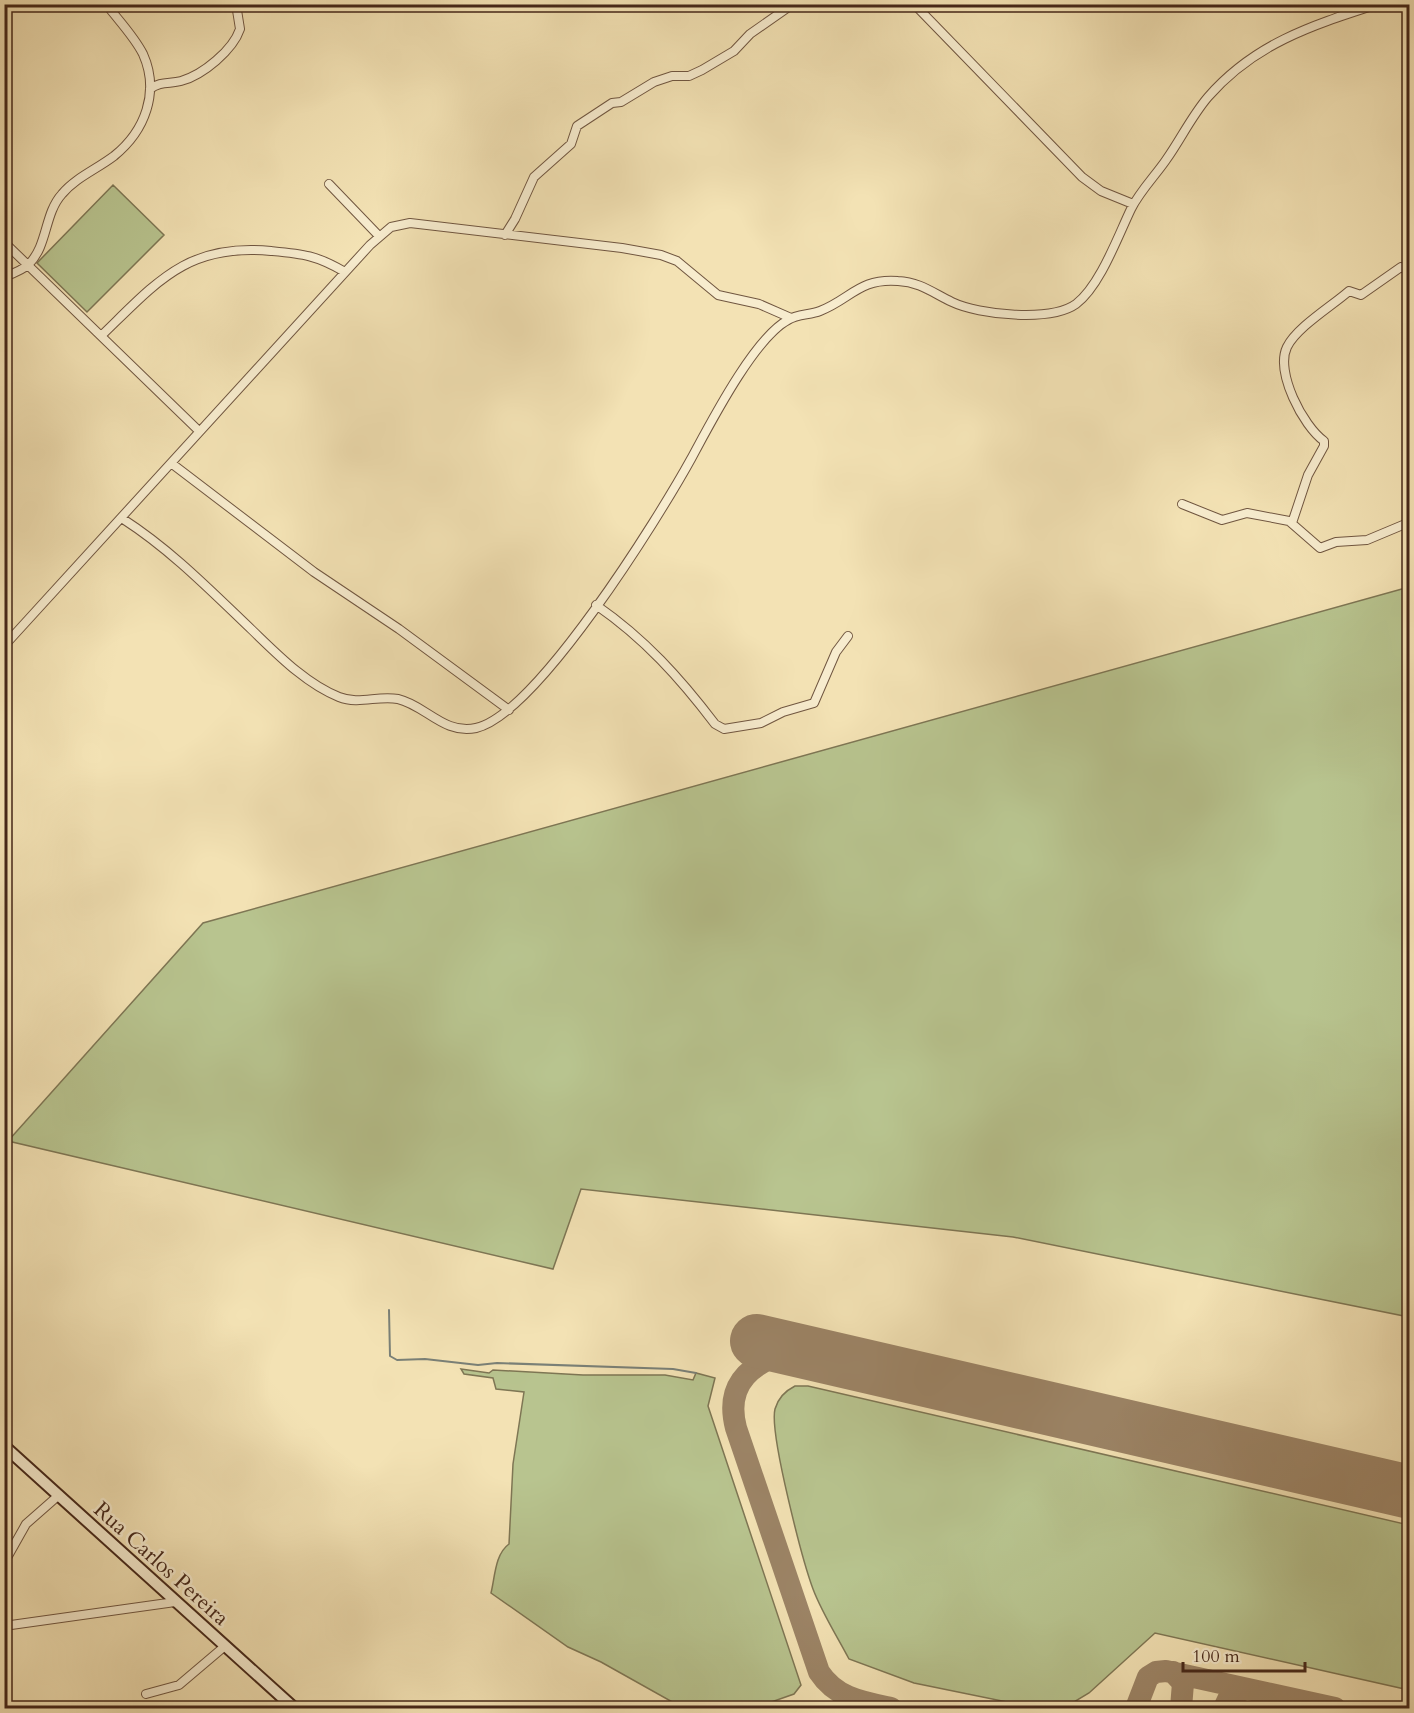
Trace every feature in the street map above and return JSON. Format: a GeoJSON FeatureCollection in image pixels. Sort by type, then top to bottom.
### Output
{"type":"FeatureCollection","features":[{"type":"Feature","properties":{"kind":"main road","name":"Rua Carlos Pereira"},"geometry":{"type":"LineString","coordinates":[[4,1446],[294,1708]]}},
{"type":"Feature","properties":{"kind":"street"},"geometry":{"type":"LineString","coordinates":[[4,277],[27,266],[40,248],[54,206],[62,193],[115,155],[137,133],[146,116],[150,89],[142,53],[110,9],[116,4]]}},
{"type":"Feature","properties":{"kind":"street"},"geometry":{"type":"LineString","coordinates":[[150,89],[158,83],[188,79],[226,51],[240,29],[236,4]]}},
{"type":"Feature","properties":{"kind":"street"},"geometry":{"type":"LineString","coordinates":[[504,235],[515,219],[534,177],[571,144],[578,126],[612,103],[621,102],[654,82],[672,76],[689,76],[702,70],[734,51],[750,34],[793,4]]}},
{"type":"Feature","properties":{"kind":"street"},"geometry":{"type":"LineString","coordinates":[[914,4],[1082,177],[1101,191],[1133,204]]}},
{"type":"Feature","properties":{"kind":"street"},"geometry":{"type":"LineString","coordinates":[[123,519],[168,550],[274,651],[319,687],[341,698],[362,701],[395,698],[442,723],[461,729],[475,728],[508,710],[571,641],[681,478],[726,396],[764,342],[791,318],[825,309],[851,292],[876,281],[901,281],[929,288],[952,302],[994,314],[1037,315],[1065,310],[1086,294],[1133,204],[1169,157],[1187,124],[1211,94],[1230,76],[1283,38],[1308,26],[1378,4]]}},
{"type":"Feature","properties":{"kind":"street"},"geometry":{"type":"LineString","coordinates":[[329,184],[379,236]]}},
{"type":"Feature","properties":{"kind":"street"},"geometry":{"type":"LineString","coordinates":[[4,646],[123,519],[199,431],[345,272],[379,236],[391,227],[410,223],[661,255],[677,261],[718,295],[759,304],[791,318]]}},
{"type":"Feature","properties":{"kind":"street"},"geometry":{"type":"LineString","coordinates":[[4,242],[199,431]]}},
{"type":"Feature","properties":{"kind":"street"},"geometry":{"type":"LineString","coordinates":[[101,336],[174,271],[212,252],[250,249],[309,254],[345,272]]}},
{"type":"Feature","properties":{"kind":"street"},"geometry":{"type":"LineString","coordinates":[[1292,523],[1308,475],[1324,446],[1324,441],[1309,426],[1291,396],[1286,363],[1287,346],[1317,316],[1349,291],[1361,295],[1401,267],[1410,272]]}},
{"type":"Feature","properties":{"kind":"street"},"geometry":{"type":"LineString","coordinates":[[171,463],[314,572],[399,629],[508,710]]}},
{"type":"Feature","properties":{"kind":"street"},"geometry":{"type":"LineString","coordinates":[[1182,504],[1222,520],[1247,513],[1269,515],[1292,523],[1320,548],[1336,542],[1366,540],[1410,522]]}},
{"type":"Feature","properties":{"kind":"street"},"geometry":{"type":"LineString","coordinates":[[596,605],[628,629],[676,673],[715,724],[724,729],[761,723],[783,712],[814,703],[836,652],[848,636]]}},
{"type":"Feature","properties":{"kind":"street"},"geometry":{"type":"LineString","coordinates":[[4,1563],[26,1524],[59,1495]]}},
{"type":"Feature","properties":{"kind":"street"},"geometry":{"type":"LineString","coordinates":[[4,1626],[175,1602]]}},
{"type":"Feature","properties":{"kind":"street"},"geometry":{"type":"LineString","coordinates":[[146,1694],[179,1685],[225,1646]]}},
{"type":"Feature","properties":{"kind":"green space"},"geometry":{"type":"Polygon","coordinates":[[[113,185],[164,235],[87,312],[37,263],[113,185]]]}},
{"type":"Feature","properties":{"kind":"green space"},"geometry":{"type":"Polygon","coordinates":[[[1409,587],[1409,1317],[1013,1237],[581,1189],[553,1269],[8,1141],[203,923],[1409,587]]]}},
{"type":"Feature","properties":{"kind":"green space"},"geometry":{"type":"Polygon","coordinates":[[[461,1369],[489,1373],[493,1370],[583,1375],[665,1375],[693,1380],[696,1373],[715,1378],[708,1406],[801,1685],[794,1694],[754,1708],[683,1708],[601,1662],[568,1647],[491,1593],[498,1560],[504,1548],[509,1544],[513,1464],[524,1392],[496,1389],[493,1378],[464,1374],[461,1369]]]}},
{"type":"Feature","properties":{"kind":"green space"},"geometry":{"type":"Polygon","coordinates":[[[795,1386],[808,1386],[1409,1525],[1409,1690],[1155,1633],[1089,1693],[1064,1708],[1036,1708],[914,1683],[849,1659],[813,1589],[795,1527],[782,1469],[774,1423],[775,1409],[782,1395],[795,1386]]]}},
{"type":"Feature","properties":{"kind":"waterway"},"geometry":{"type":"LineString","coordinates":[[389,1310],[390,1356],[397,1360],[425,1359],[478,1365],[497,1363],[673,1369],[696,1373]]}},
{"type":"Feature","properties":{"kind":"taxiway"},"geometry":{"type":"LineString","coordinates":[[794,1350],[766,1360],[746,1376],[734,1398],[733,1412],[736,1428],[819,1672],[833,1688],[850,1698],[891,1708]]}},
{"type":"Feature","properties":{"kind":"taxiway"},"geometry":{"type":"LineString","coordinates":[[1136,1708],[1148,1677],[1156,1672],[1166,1671],[1335,1708]]}},
{"type":"Feature","properties":{"kind":"taxiway"},"geometry":{"type":"LineString","coordinates":[[1173,1672],[1183,1683],[1181,1708]]}},
{"type":"Feature","properties":{"kind":"taxiway"},"geometry":{"type":"LineString","coordinates":[[1224,1708],[1230,1695],[1246,1689]]}},
{"type":"Feature","properties":{"kind":"runway"},"geometry":{"type":"LineString","coordinates":[[757,1341],[1410,1492]]}}]}
